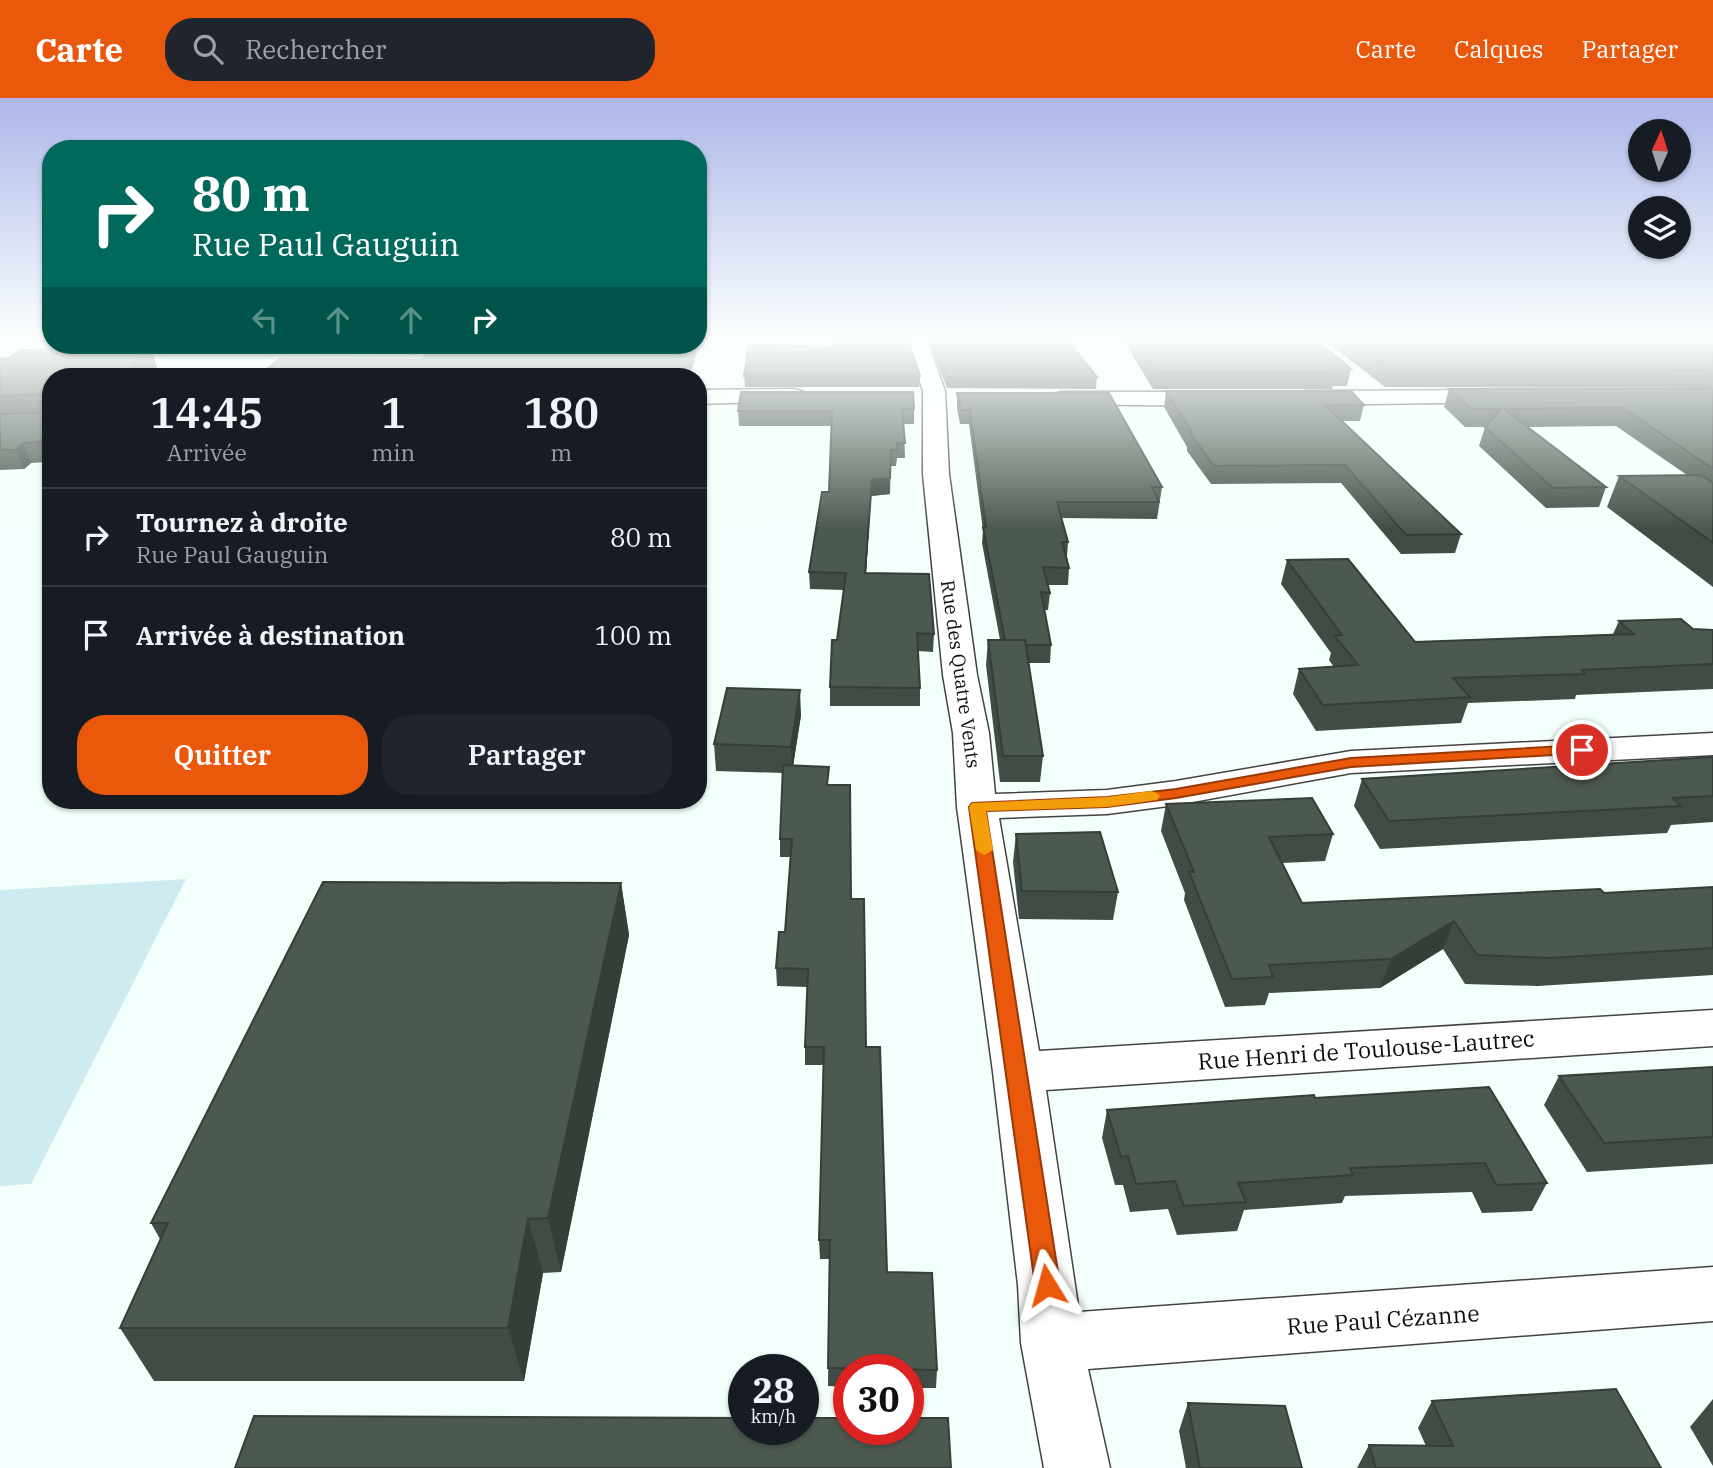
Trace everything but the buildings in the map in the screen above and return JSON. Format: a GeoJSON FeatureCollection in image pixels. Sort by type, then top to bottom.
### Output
{"type":"FeatureCollection","features":[{"type":"Feature","properties":{"kind":"street","name":"Rue des Quatre Vents"},"geometry":{"type":"LineString","coordinates":[[933,402],[936,474],[960,675],[971,733],[977,807],[1018,1072],[1047,1285],[1052,1343],[1077,1468]]}},
{"type":"Feature","properties":{"kind":"street"},"geometry":{"type":"LineString","coordinates":[[977,807],[1107,802],[1189,791],[1351,762],[1713,744]]}},
{"type":"Feature","properties":{"kind":"street","name":"Rue Henri de Toulouse-Lautrec"},"geometry":{"type":"LineString","coordinates":[[1018,1072],[1713,1028]]}},
{"type":"Feature","properties":{"kind":"street","name":"Rue Paul Cézanne"},"geometry":{"type":"LineString","coordinates":[[1052,1343],[1713,1294]]}},
{"type":"Feature","properties":{"kind":"shaded area"},"geometry":{"type":"Polygon","coordinates":[[[186,879],[31,1184],[0,1186],[0,890],[186,879]]]}},
{"type":"Feature","properties":{"kind":"slow traffic"},"geometry":{"type":"LineString","coordinates":[[984,850],[977,807],[1107,802],[1151,796]]}},
{"type":"Feature","properties":{"kind":"route"},"geometry":{"type":"LineString","coordinates":[[1047,1285],[1018,1072],[977,807],[1107,802],[1176,793],[1351,762],[1582,750]]}}]}
